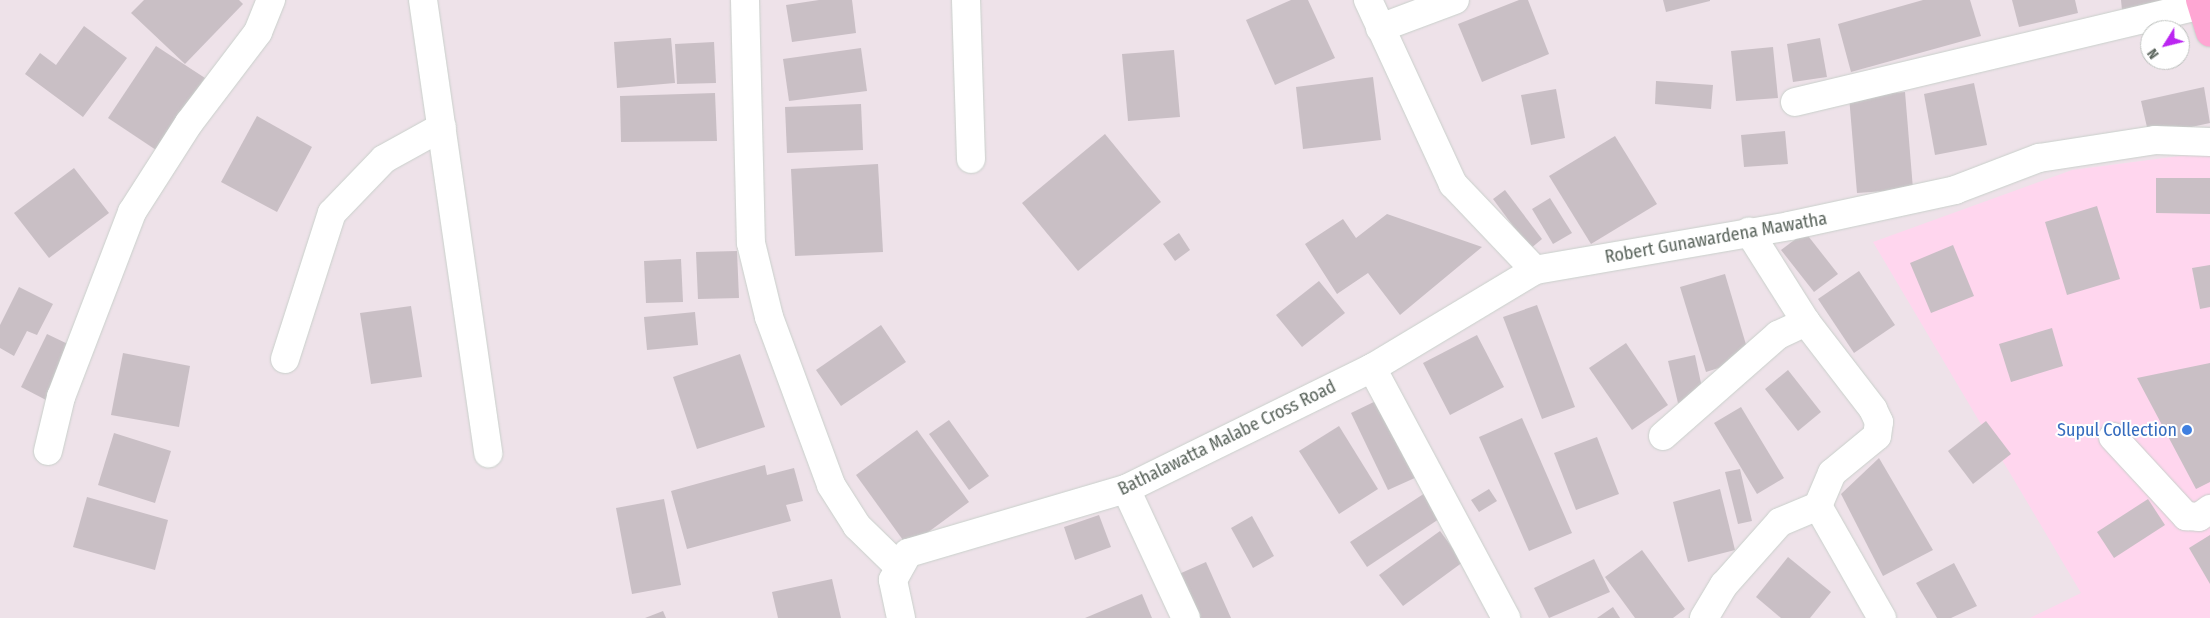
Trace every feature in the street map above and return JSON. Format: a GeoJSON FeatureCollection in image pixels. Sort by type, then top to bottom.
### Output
{"type":"FeatureCollection","features":[{"type":"Feature","properties":{"kind":"main road"},"geometry":{"type":"LineString","coordinates":[[2201,2],[2210,32]]}},
{"type":"Feature","properties":{"kind":"street"},"geometry":{"type":"LineString","coordinates":[[48,451],[61,397],[132,212],[189,122],[258,32],[271,0]]}},
{"type":"Feature","properties":{"kind":"street"},"geometry":{"type":"LineString","coordinates":[[423,0],[488,453]]}},
{"type":"Feature","properties":{"kind":"street"},"geometry":{"type":"LineString","coordinates":[[745,0],[751,243],[769,317],[831,485],[857,526],[898,566],[892,580],[901,618]]}},
{"type":"Feature","properties":{"kind":"street"},"geometry":{"type":"LineString","coordinates":[[966,0],[971,159]]}},
{"type":"Feature","properties":{"kind":"street"},"geometry":{"type":"LineString","coordinates":[[1368,0],[1453,184],[1535,270]]}},
{"type":"Feature","properties":{"kind":"street"},"geometry":{"type":"LineString","coordinates":[[1380,28],[1455,0]]}},
{"type":"Feature","properties":{"kind":"street"},"geometry":{"type":"LineString","coordinates":[[1795,102],[2201,2]]}},
{"type":"Feature","properties":{"kind":"street"},"geometry":{"type":"LineString","coordinates":[[285,359],[332,213],[384,159],[442,127]]}},
{"type":"Feature","properties":{"kind":"street","name":"Robert Gunawardena Mawatha"},"geometry":{"type":"LineString","coordinates":[[1535,270],[1749,232],[1955,190],[2039,158],[2155,140],[2210,142]]}},
{"type":"Feature","properties":{"kind":"street"},"geometry":{"type":"LineString","coordinates":[[1704,618],[1724,585],[1780,522],[1818,506],[1832,473],[1877,436],[1878,422],[1806,322],[1749,232]]}},
{"type":"Feature","properties":{"kind":"street","name":"Bathalawatta Malabe Cross Road"},"geometry":{"type":"LineString","coordinates":[[898,566],[908,554],[1126,489],[1372,368],[1535,270]]}},
{"type":"Feature","properties":{"kind":"street"},"geometry":{"type":"LineString","coordinates":[[1663,436],[1778,335],[1806,322]]}},
{"type":"Feature","properties":{"kind":"street"},"geometry":{"type":"LineString","coordinates":[[1372,368],[1506,618]]}},
{"type":"Feature","properties":{"kind":"street"},"geometry":{"type":"LineString","coordinates":[[2113,438],[2186,516],[2199,517],[2210,509]]}},
{"type":"Feature","properties":{"kind":"street"},"geometry":{"type":"LineString","coordinates":[[1126,489],[1186,618]]}},
{"type":"Feature","properties":{"kind":"street"},"geometry":{"type":"LineString","coordinates":[[1818,506],[1882,618]]}},
{"type":"Feature","properties":{"kind":"shaded area"},"geometry":{"type":"Polygon","coordinates":[[[2210,152],[2210,618],[2030,618],[2081,593],[1873,242],[2072,170],[2210,152]]]}},
{"type":"Feature","properties":{"kind":"building"},"geometry":{"type":"Polygon","coordinates":[[[144,0],[239,0],[243,4],[185,64],[131,13],[144,0]]]}},
{"type":"Feature","properties":{"kind":"building"},"geometry":{"type":"Polygon","coordinates":[[[819,0],[852,0],[856,33],[792,42],[786,5],[819,0]]]}},
{"type":"Feature","properties":{"kind":"building"},"geometry":{"type":"Polygon","coordinates":[[[1291,0],[1308,0],[1335,58],[1275,85],[1246,20],[1291,0]]]}},
{"type":"Feature","properties":{"kind":"building"},"geometry":{"type":"Polygon","coordinates":[[[1519,0],[1528,0],[1549,54],[1482,82],[1458,24],[1519,0]]]}},
{"type":"Feature","properties":{"kind":"building"},"geometry":{"type":"Polygon","coordinates":[[[1663,0],[1710,0],[1710,1],[1666,12],[1663,0]]]}},
{"type":"Feature","properties":{"kind":"building"},"geometry":{"type":"Polygon","coordinates":[[[1923,0],[1970,0],[1981,36],[1851,72],[1838,24],[1923,0]]]}},
{"type":"Feature","properties":{"kind":"building"},"geometry":{"type":"Polygon","coordinates":[[[2012,0],[2075,0],[2078,13],[2019,27],[2012,0]]]}},
{"type":"Feature","properties":{"kind":"building"},"geometry":{"type":"Polygon","coordinates":[[[2121,0],[2161,0],[2162,4],[2122,10],[2121,0]]]}},
{"type":"Feature","properties":{"kind":"building"},"geometry":{"type":"Polygon","coordinates":[[[84,26],[127,58],[83,117],[25,74],[40,53],[56,65],[84,26]]]}},
{"type":"Feature","properties":{"kind":"building"},"geometry":{"type":"Polygon","coordinates":[[[671,38],[675,83],[617,88],[614,42],[671,38]]]}},
{"type":"Feature","properties":{"kind":"building"},"geometry":{"type":"Polygon","coordinates":[[[1820,38],[1827,77],[1793,82],[1787,44],[1820,38]]]}},
{"type":"Feature","properties":{"kind":"building"},"geometry":{"type":"Polygon","coordinates":[[[714,42],[716,83],[677,84],[675,44],[714,42]]]}},
{"type":"Feature","properties":{"kind":"building"},"geometry":{"type":"Polygon","coordinates":[[[156,46],[205,78],[156,150],[108,118],[156,46]]]}},
{"type":"Feature","properties":{"kind":"building"},"geometry":{"type":"Polygon","coordinates":[[[1773,47],[1778,98],[1736,101],[1731,51],[1773,47]]]}},
{"type":"Feature","properties":{"kind":"building"},"geometry":{"type":"Polygon","coordinates":[[[861,48],[867,91],[789,101],[783,59],[861,48]]]}},
{"type":"Feature","properties":{"kind":"building"},"geometry":{"type":"Polygon","coordinates":[[[1174,50],[1180,117],[1128,121],[1122,54],[1174,50]]]}},
{"type":"Feature","properties":{"kind":"building"},"geometry":{"type":"Polygon","coordinates":[[[1373,77],[1381,140],[1303,149],[1296,87],[1373,77]]]}},
{"type":"Feature","properties":{"kind":"building"},"geometry":{"type":"Polygon","coordinates":[[[1656,81],[1713,85],[1711,109],[1655,104],[1656,81]]]}},
{"type":"Feature","properties":{"kind":"building"},"geometry":{"type":"Polygon","coordinates":[[[1974,83],[1987,145],[1935,155],[1924,94],[1974,83]]]}},
{"type":"Feature","properties":{"kind":"building"},"geometry":{"type":"Polygon","coordinates":[[[2204,87],[2210,123],[2149,136],[2141,101],[2204,87]]]}},
{"type":"Feature","properties":{"kind":"building"},"geometry":{"type":"Polygon","coordinates":[[[1556,89],[1565,138],[1531,145],[1521,95],[1556,89]]]}},
{"type":"Feature","properties":{"kind":"building"},"geometry":{"type":"Polygon","coordinates":[[[1905,92],[1913,189],[1857,193],[1849,96],[1905,92]]]}},
{"type":"Feature","properties":{"kind":"building"},"geometry":{"type":"Polygon","coordinates":[[[715,93],[717,141],[621,142],[620,96],[715,93]]]}},
{"type":"Feature","properties":{"kind":"building"},"geometry":{"type":"Polygon","coordinates":[[[861,104],[863,150],[787,153],[785,107],[861,104]]]}},
{"type":"Feature","properties":{"kind":"building"},"geometry":{"type":"Polygon","coordinates":[[[257,116],[312,147],[277,212],[221,182],[257,116]]]}},
{"type":"Feature","properties":{"kind":"building"},"geometry":{"type":"Polygon","coordinates":[[[1785,131],[1788,164],[1744,167],[1741,135],[1785,131]]]}},
{"type":"Feature","properties":{"kind":"building"},"geometry":{"type":"Polygon","coordinates":[[[1105,134],[1161,202],[1078,271],[1022,203],[1105,134]]]}},
{"type":"Feature","properties":{"kind":"building"},"geometry":{"type":"Polygon","coordinates":[[[1615,136],[1657,204],[1591,244],[1549,176],[1615,136]]]}},
{"type":"Feature","properties":{"kind":"building"},"geometry":{"type":"Polygon","coordinates":[[[878,164],[883,252],[795,256],[791,169],[878,164]]]}},
{"type":"Feature","properties":{"kind":"building"},"geometry":{"type":"Polygon","coordinates":[[[74,168],[109,213],[49,258],[14,213],[74,168]]]}},
{"type":"Feature","properties":{"kind":"building"},"geometry":{"type":"Polygon","coordinates":[[[2156,178],[2210,178],[2210,214],[2156,213],[2156,178]]]}},
{"type":"Feature","properties":{"kind":"building"},"geometry":{"type":"Polygon","coordinates":[[[1505,190],[1542,239],[1530,249],[1493,199],[1505,190]]]}},
{"type":"Feature","properties":{"kind":"building"},"geometry":{"type":"Polygon","coordinates":[[[1550,198],[1572,233],[1553,244],[1532,209],[1550,198]]]}},
{"type":"Feature","properties":{"kind":"building"},"geometry":{"type":"Polygon","coordinates":[[[2097,206],[2120,279],[2067,295],[2045,222],[2097,206]]]}},
{"type":"Feature","properties":{"kind":"building"},"geometry":{"type":"Polygon","coordinates":[[[1387,214],[1482,247],[1400,315],[1368,273],[1337,294],[1305,244],[1343,219],[1356,238],[1387,214]]]}},
{"type":"Feature","properties":{"kind":"building"},"geometry":{"type":"Polygon","coordinates":[[[1805,232],[1838,274],[1814,292],[1781,250],[1805,232]]]}},
{"type":"Feature","properties":{"kind":"building"},"geometry":{"type":"Polygon","coordinates":[[[1179,233],[1190,250],[1175,261],[1163,244],[1179,233]]]}},
{"type":"Feature","properties":{"kind":"building"},"geometry":{"type":"Polygon","coordinates":[[[1953,245],[1974,296],[1931,313],[1910,263],[1953,245]]]}},
{"type":"Feature","properties":{"kind":"building"},"geometry":{"type":"Polygon","coordinates":[[[737,251],[739,298],[698,299],[696,252],[737,251]]]}},
{"type":"Feature","properties":{"kind":"building"},"geometry":{"type":"Polygon","coordinates":[[[681,259],[683,302],[646,303],[644,261],[681,259]]]}},
{"type":"Feature","properties":{"kind":"building"},"geometry":{"type":"Polygon","coordinates":[[[2210,265],[2210,307],[2200,309],[2192,268],[2210,265]]]}},
{"type":"Feature","properties":{"kind":"building"},"geometry":{"type":"Polygon","coordinates":[[[1859,271],[1895,325],[1854,353],[1818,299],[1859,271]]]}},
{"type":"Feature","properties":{"kind":"building"},"geometry":{"type":"Polygon","coordinates":[[[1725,274],[1750,358],[1706,372],[1680,287],[1725,274]]]}},
{"type":"Feature","properties":{"kind":"building"},"geometry":{"type":"Polygon","coordinates":[[[1319,281],[1345,313],[1302,347],[1276,315],[1319,281]]]}},
{"type":"Feature","properties":{"kind":"building"},"geometry":{"type":"Polygon","coordinates":[[[19,287],[53,304],[37,335],[27,331],[14,356],[0,348],[0,325],[19,287]]]}},
{"type":"Feature","properties":{"kind":"building"},"geometry":{"type":"Polygon","coordinates":[[[1537,305],[1575,407],[1542,419],[1503,317],[1537,305]]]}},
{"type":"Feature","properties":{"kind":"building"},"geometry":{"type":"Polygon","coordinates":[[[411,306],[422,377],[371,384],[360,313],[411,306]]]}},
{"type":"Feature","properties":{"kind":"building"},"geometry":{"type":"Polygon","coordinates":[[[695,312],[698,345],[647,350],[644,317],[695,312]]]}},
{"type":"Feature","properties":{"kind":"building"},"geometry":{"type":"Polygon","coordinates":[[[881,325],[906,362],[841,406],[816,370],[881,325]]]}},
{"type":"Feature","properties":{"kind":"building"},"geometry":{"type":"Polygon","coordinates":[[[2052,328],[2063,366],[2011,382],[1999,344],[2052,328]]]}},
{"type":"Feature","properties":{"kind":"building"},"geometry":{"type":"Polygon","coordinates":[[[47,334],[72,346],[46,400],[21,387],[47,334]]]}},
{"type":"Feature","properties":{"kind":"building"},"geometry":{"type":"Polygon","coordinates":[[[1477,335],[1504,387],[1450,415],[1423,363],[1477,335]]]}},
{"type":"Feature","properties":{"kind":"building"},"geometry":{"type":"Polygon","coordinates":[[[1626,343],[1668,405],[1632,430],[1589,368],[1626,343]]]}},
{"type":"Feature","properties":{"kind":"building"},"geometry":{"type":"Polygon","coordinates":[[[123,353],[190,366],[179,427],[111,415],[123,353]]]}},
{"type":"Feature","properties":{"kind":"building"},"geometry":{"type":"Polygon","coordinates":[[[740,354],[765,427],[697,449],[673,377],[740,354]]]}},
{"type":"Feature","properties":{"kind":"building"},"geometry":{"type":"Polygon","coordinates":[[[1695,355],[1704,397],[1678,403],[1668,361],[1695,355]]]}},
{"type":"Feature","properties":{"kind":"building","name":"Supul Collection"},"geometry":{"type":"Polygon","coordinates":[[[2210,363],[2210,482],[2196,489],[2137,378],[2210,363]]]}},
{"type":"Feature","properties":{"kind":"building"},"geometry":{"type":"Polygon","coordinates":[[[1788,370],[1821,412],[1798,431],[1765,389],[1788,370]]]}},
{"type":"Feature","properties":{"kind":"building"},"geometry":{"type":"Polygon","coordinates":[[[1380,399],[1417,477],[1388,490],[1351,413],[1380,399]]]}},
{"type":"Feature","properties":{"kind":"building"},"geometry":{"type":"Polygon","coordinates":[[[1741,407],[1784,478],[1757,494],[1714,423],[1741,407]]]}},
{"type":"Feature","properties":{"kind":"building"},"geometry":{"type":"Polygon","coordinates":[[[1522,418],[1572,533],[1529,551],[1479,437],[1522,418]]]}},
{"type":"Feature","properties":{"kind":"building"},"geometry":{"type":"Polygon","coordinates":[[[949,420],[989,476],[969,490],[929,434],[949,420]]]}},
{"type":"Feature","properties":{"kind":"building"},"geometry":{"type":"Polygon","coordinates":[[[1986,421],[2011,454],[1973,484],[1948,451],[1986,421]]]}},
{"type":"Feature","properties":{"kind":"building"},"geometry":{"type":"Polygon","coordinates":[[[1339,426],[1378,489],[1339,514],[1299,451],[1339,426]]]}},
{"type":"Feature","properties":{"kind":"building"},"geometry":{"type":"Polygon","coordinates":[[[917,430],[969,502],[908,547],[856,475],[917,430]]]}},
{"type":"Feature","properties":{"kind":"building"},"geometry":{"type":"Polygon","coordinates":[[[114,433],[171,451],[155,503],[98,485],[114,433]]]}},
{"type":"Feature","properties":{"kind":"building"},"geometry":{"type":"Polygon","coordinates":[[[1597,437],[1619,494],[1576,510],[1554,453],[1597,437]]]}},
{"type":"Feature","properties":{"kind":"building"},"geometry":{"type":"Polygon","coordinates":[[[1879,458],[1933,550],[1883,576],[1841,494],[1879,458]]]}},
{"type":"Feature","properties":{"kind":"building"},"geometry":{"type":"Polygon","coordinates":[[[765,465],[767,475],[794,468],[803,501],[786,505],[791,521],[687,549],[671,491],[765,465]]]}},
{"type":"Feature","properties":{"kind":"building"},"geometry":{"type":"Polygon","coordinates":[[[1740,469],[1752,521],[1738,524],[1725,472],[1740,469]]]}},
{"type":"Feature","properties":{"kind":"building"},"geometry":{"type":"Polygon","coordinates":[[[1489,489],[1497,501],[1479,512],[1471,500],[1489,489]]]}},
{"type":"Feature","properties":{"kind":"building"},"geometry":{"type":"Polygon","coordinates":[[[1720,489],[1735,550],[1688,562],[1673,502],[1720,489]]]}},
{"type":"Feature","properties":{"kind":"building"},"geometry":{"type":"Polygon","coordinates":[[[1425,493],[1442,517],[1367,567],[1350,542],[1425,493]]]}},
{"type":"Feature","properties":{"kind":"building"},"geometry":{"type":"Polygon","coordinates":[[[87,497],[168,520],[155,570],[73,547],[87,497]]]}},
{"type":"Feature","properties":{"kind":"building"},"geometry":{"type":"Polygon","coordinates":[[[664,499],[681,585],[632,594],[616,508],[664,499]]]}},
{"type":"Feature","properties":{"kind":"building"},"geometry":{"type":"Polygon","coordinates":[[[2148,499],[2165,525],[2114,558],[2097,532],[2148,499]]]}},
{"type":"Feature","properties":{"kind":"building"},"geometry":{"type":"Polygon","coordinates":[[[1099,515],[1111,547],[1075,560],[1064,527],[1099,515]]]}},
{"type":"Feature","properties":{"kind":"building"},"geometry":{"type":"Polygon","coordinates":[[[1252,516],[1274,556],[1253,568],[1231,528],[1252,516]]]}},
{"type":"Feature","properties":{"kind":"building"},"geometry":{"type":"Polygon","coordinates":[[[1440,531],[1463,562],[1403,606],[1379,575],[1440,531]]]}},
{"type":"Feature","properties":{"kind":"building"},"geometry":{"type":"Polygon","coordinates":[[[2210,535],[2210,584],[2189,548],[2210,535]]]}},
{"type":"Feature","properties":{"kind":"building"},"geometry":{"type":"Polygon","coordinates":[[[1642,550],[1685,609],[1673,618],[1635,618],[1605,577],[1642,550]]]}},
{"type":"Feature","properties":{"kind":"building"},"geometry":{"type":"Polygon","coordinates":[[[1788,557],[1831,592],[1810,618],[1781,618],[1756,597],[1788,557]]]}},
{"type":"Feature","properties":{"kind":"building"},"geometry":{"type":"Polygon","coordinates":[[[1594,559],[1610,592],[1549,618],[1534,588],[1594,559]]]}},
{"type":"Feature","properties":{"kind":"building"},"geometry":{"type":"Polygon","coordinates":[[[1206,562],[1231,618],[1198,618],[1179,574],[1206,562]]]}},
{"type":"Feature","properties":{"kind":"building"},"geometry":{"type":"Polygon","coordinates":[[[1954,563],[1977,606],[1951,618],[1937,618],[1916,583],[1954,563]]]}},
{"type":"Feature","properties":{"kind":"building"},"geometry":{"type":"Polygon","coordinates":[[[832,579],[841,618],[778,618],[772,592],[832,579]]]}},
{"type":"Feature","properties":{"kind":"building"},"geometry":{"type":"Polygon","coordinates":[[[1142,594],[1152,618],[1085,618],[1142,594]]]}},
{"type":"Feature","properties":{"kind":"building"},"geometry":{"type":"Polygon","coordinates":[[[1613,607],[1620,618],[1597,618],[1613,607]]]}},
{"type":"Feature","properties":{"kind":"building"},"geometry":{"type":"Polygon","coordinates":[[[663,611],[666,618],[645,618],[663,611]]]}},
{"type":"Feature","properties":{"kind":"place","name":"Supul Collection"},"geometry":{"type":"Point","coordinates":[2187,430]}}]}
